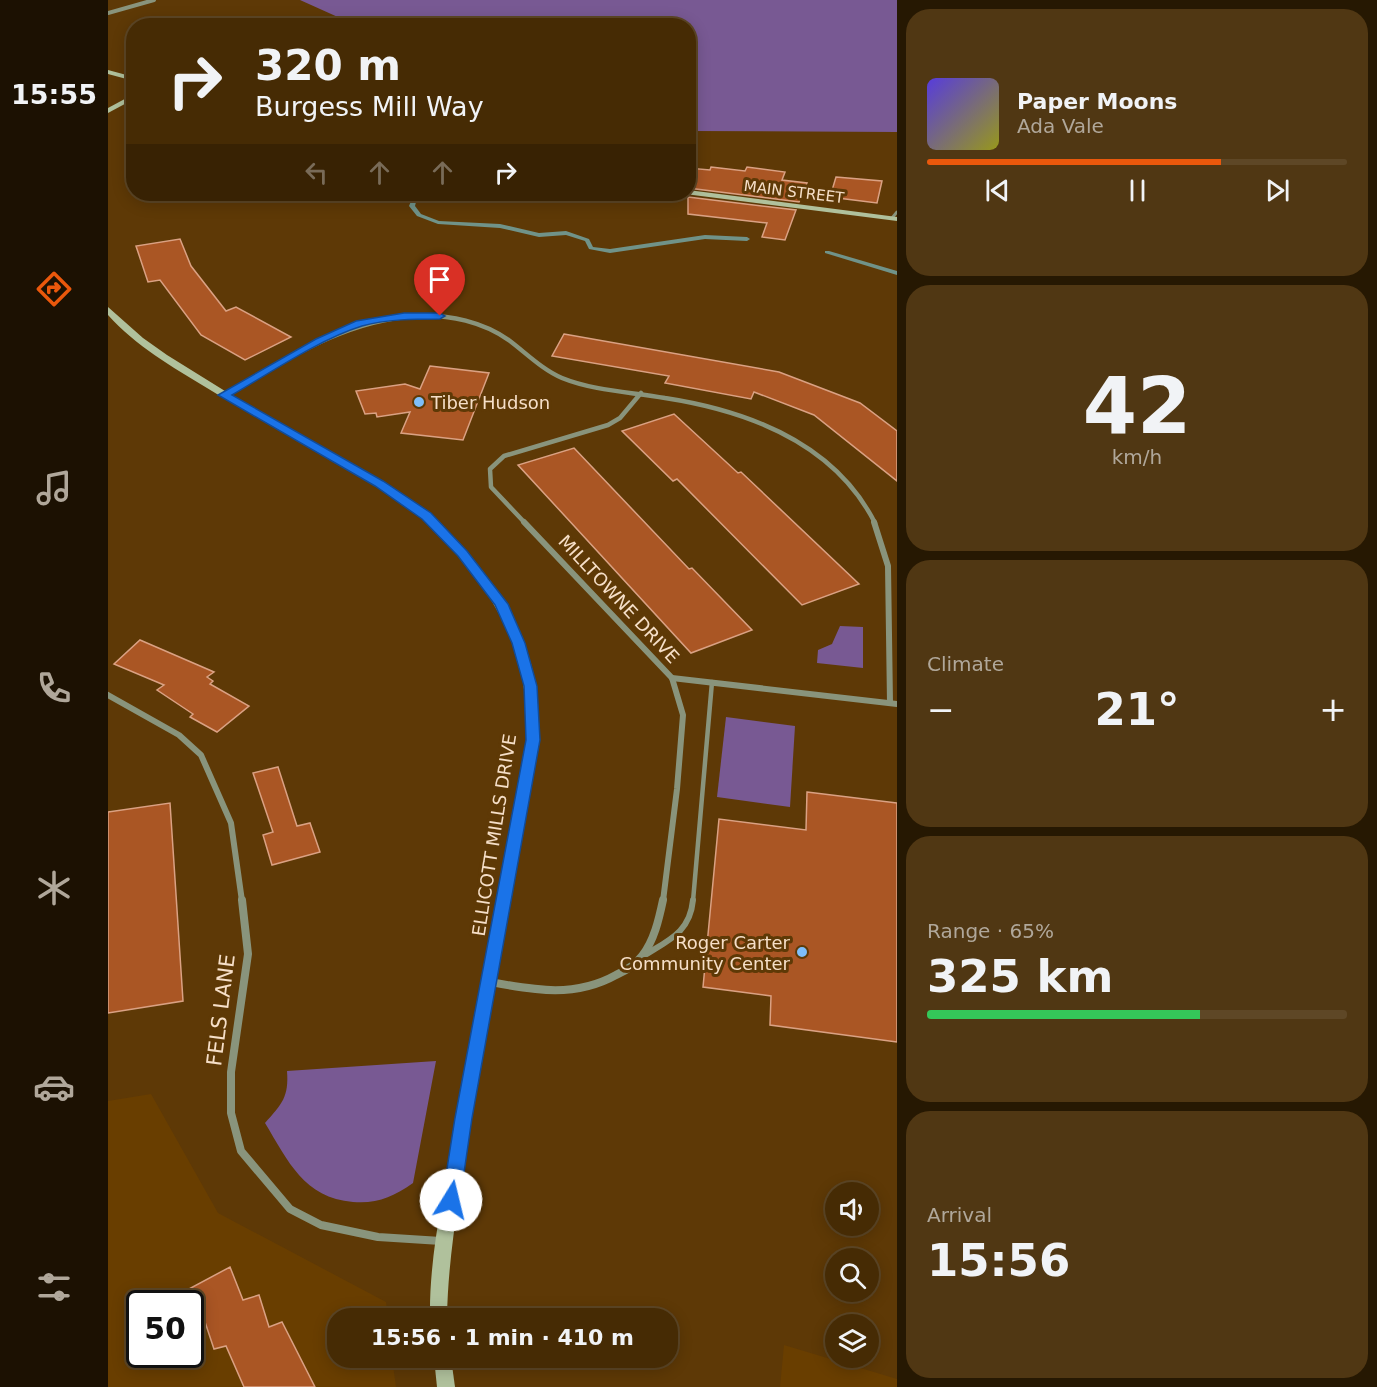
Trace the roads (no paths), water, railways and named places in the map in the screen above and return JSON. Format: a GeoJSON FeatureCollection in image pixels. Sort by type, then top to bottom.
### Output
{"type":"FeatureCollection","features":[{"type":"Feature","properties":{"kind":"main road"},"geometry":{"type":"LineString","coordinates":[[108,72],[126,77]]}},
{"type":"Feature","properties":{"kind":"main road"},"geometry":{"type":"LineString","coordinates":[[108,111],[126,101]]}},
{"type":"Feature","properties":{"kind":"main road","name":"MAIN STREET"},"geometry":{"type":"LineString","coordinates":[[696,193],[895,216]]}},
{"type":"Feature","properties":{"kind":"main road","name":"ELLICOTT MILLS DRIVE"},"geometry":{"type":"LineString","coordinates":[[108,310],[123,328],[161,356],[224,395],[379,483],[427,516],[462,554],[501,604],[519,643],[531,686],[533,740],[464,1118],[445,1241],[438,1308]]}},
{"type":"Feature","properties":{"kind":"main road"},"geometry":{"type":"LineString","coordinates":[[444,1368],[446,1387]]}},
{"type":"Feature","properties":{"kind":"street"},"geometry":{"type":"LineString","coordinates":[[108,13],[154,0]]}},
{"type":"Feature","properties":{"kind":"street"},"geometry":{"type":"LineString","coordinates":[[224,395],[339,332],[360,324],[419,315],[468,321],[488,327],[507,338],[548,371],[572,381],[721,410],[773,429],[802,444],[834,467],[856,489],[879,531],[887,561],[893,703],[672,678]]}},
{"type":"Feature","properties":{"kind":"street","name":"MILLTOWNE DRIVE"},"geometry":{"type":"LineString","coordinates":[[490,982],[542,991],[570,991],[599,985],[626,970],[642,957],[657,925],[665,891],[683,716],[672,678],[491,487],[490,468],[504,456],[608,425],[620,418],[641,393]]}},
{"type":"Feature","properties":{"kind":"street","name":"FELS LANE"},"geometry":{"type":"LineString","coordinates":[[108,695],[179,735],[201,755],[231,823],[238,861],[248,954],[231,1072],[231,1113],[241,1151],[290,1209],[321,1225],[378,1237],[445,1241]]}},
{"type":"Feature","properties":{"kind":"lane"},"geometry":{"type":"LineString","coordinates":[[642,957],[681,932],[692,912],[712,682]]}},
{"type":"Feature","properties":{"kind":"waterway"},"geometry":{"type":"LineString","coordinates":[[414,201],[412,206],[419,215],[438,222],[500,226],[539,235],[566,233],[587,240],[591,248],[610,251],[705,237],[747,239]]}},
{"type":"Feature","properties":{"kind":"waterway"},"geometry":{"type":"LineString","coordinates":[[827,252],[897,273]]}},
{"type":"Feature","properties":{"kind":"place","name":"Tiber Hudson"},"geometry":{"type":"Point","coordinates":[419,402]}},
{"type":"Feature","properties":{"kind":"place","name":"Roger Carter Community Center"},"geometry":{"type":"Point","coordinates":[802,952]}}]}
